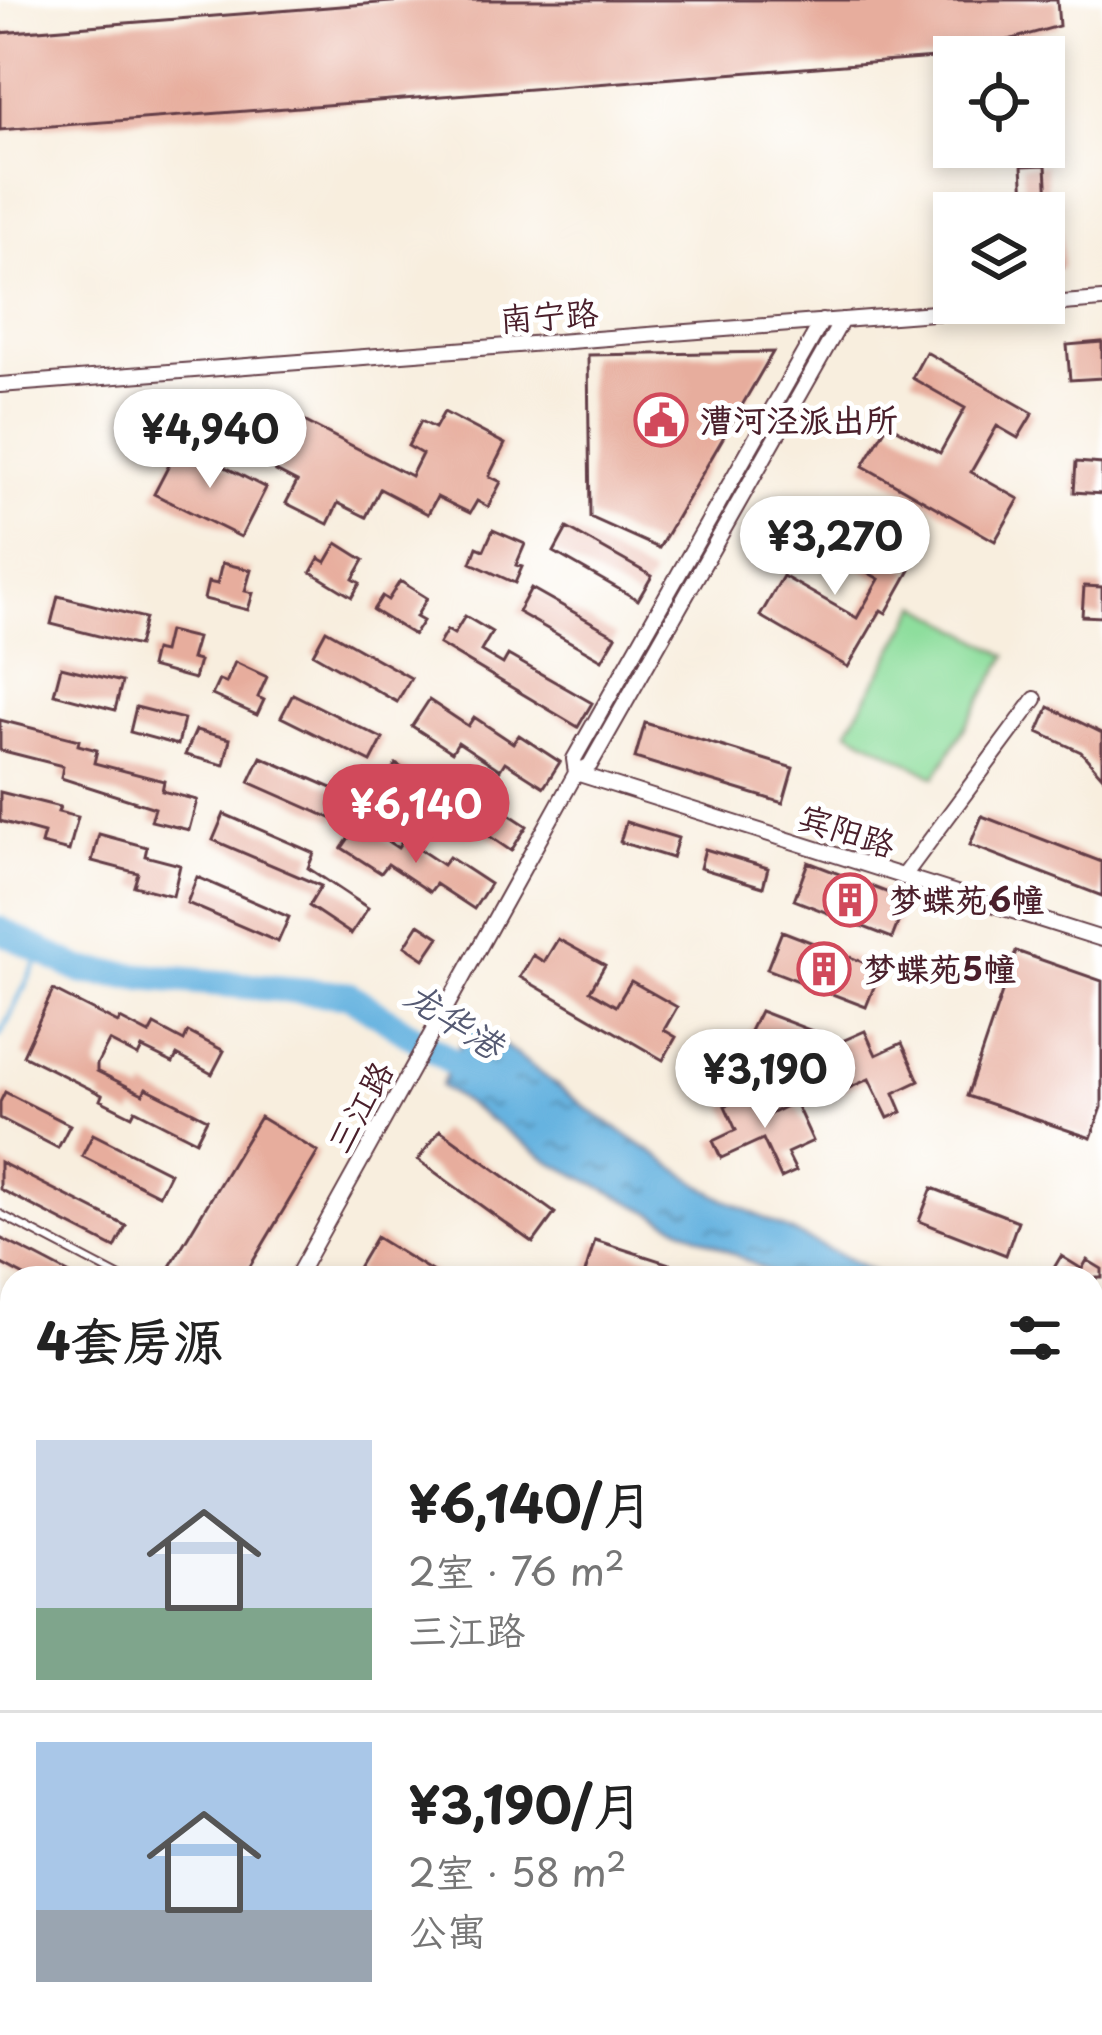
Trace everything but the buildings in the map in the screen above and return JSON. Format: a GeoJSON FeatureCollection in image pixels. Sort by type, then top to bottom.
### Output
{"type":"FeatureCollection","features":[{"type":"Feature","properties":{"kind":"street","name":"南宁路"},"geometry":{"type":"LineString","coordinates":[[0,385],[1102,300]]}},
{"type":"Feature","properties":{"kind":"street","name":"三江路"},"geometry":{"type":"LineString","coordinates":[[303,1266],[576,773],[590,765],[842,320]]}},
{"type":"Feature","properties":{"kind":"street","name":"三江路"},"geometry":{"type":"LineString","coordinates":[[576,773],[574,759],[822,321]]}},
{"type":"Feature","properties":{"kind":"street"},"geometry":{"type":"LineString","coordinates":[[903,877],[1035,699]]}},
{"type":"Feature","properties":{"kind":"street","name":"宾阳路"},"geometry":{"type":"LineString","coordinates":[[576,773],[1102,940]]}},
{"type":"Feature","properties":{"kind":"lane"},"geometry":{"type":"LineString","coordinates":[[0,1214],[99,1266]]}},
{"type":"Feature","properties":{"kind":"green space"},"geometry":{"type":"Polygon","coordinates":[[[919,605],[1007,656],[935,777],[848,730],[919,605]]]}},
{"type":"Feature","properties":{"kind":"water"},"geometry":{"type":"Polygon","coordinates":[[[472,1021],[589,1110],[716,1195],[862,1266],[757,1266],[549,1161],[441,1086],[472,1021]]]}},
{"type":"Feature","properties":{"kind":"waterway","name":"龙华港"},"geometry":{"type":"LineString","coordinates":[[0,930],[82,971],[349,995],[482,1081]]}},
{"type":"Feature","properties":{"kind":"waterway"},"geometry":{"type":"LineString","coordinates":[[0,1036],[42,951]]}},
{"type":"Feature","properties":{"kind":"place","name":"漕河泾派出所"},"geometry":{"type":"Point","coordinates":[661,420]}},
{"type":"Feature","properties":{"kind":"place","name":"梦蝶苑6幢"},"geometry":{"type":"Point","coordinates":[850,900]}},
{"type":"Feature","properties":{"kind":"place","name":"梦蝶苑5幢"},"geometry":{"type":"Point","coordinates":[824,969]}}]}
